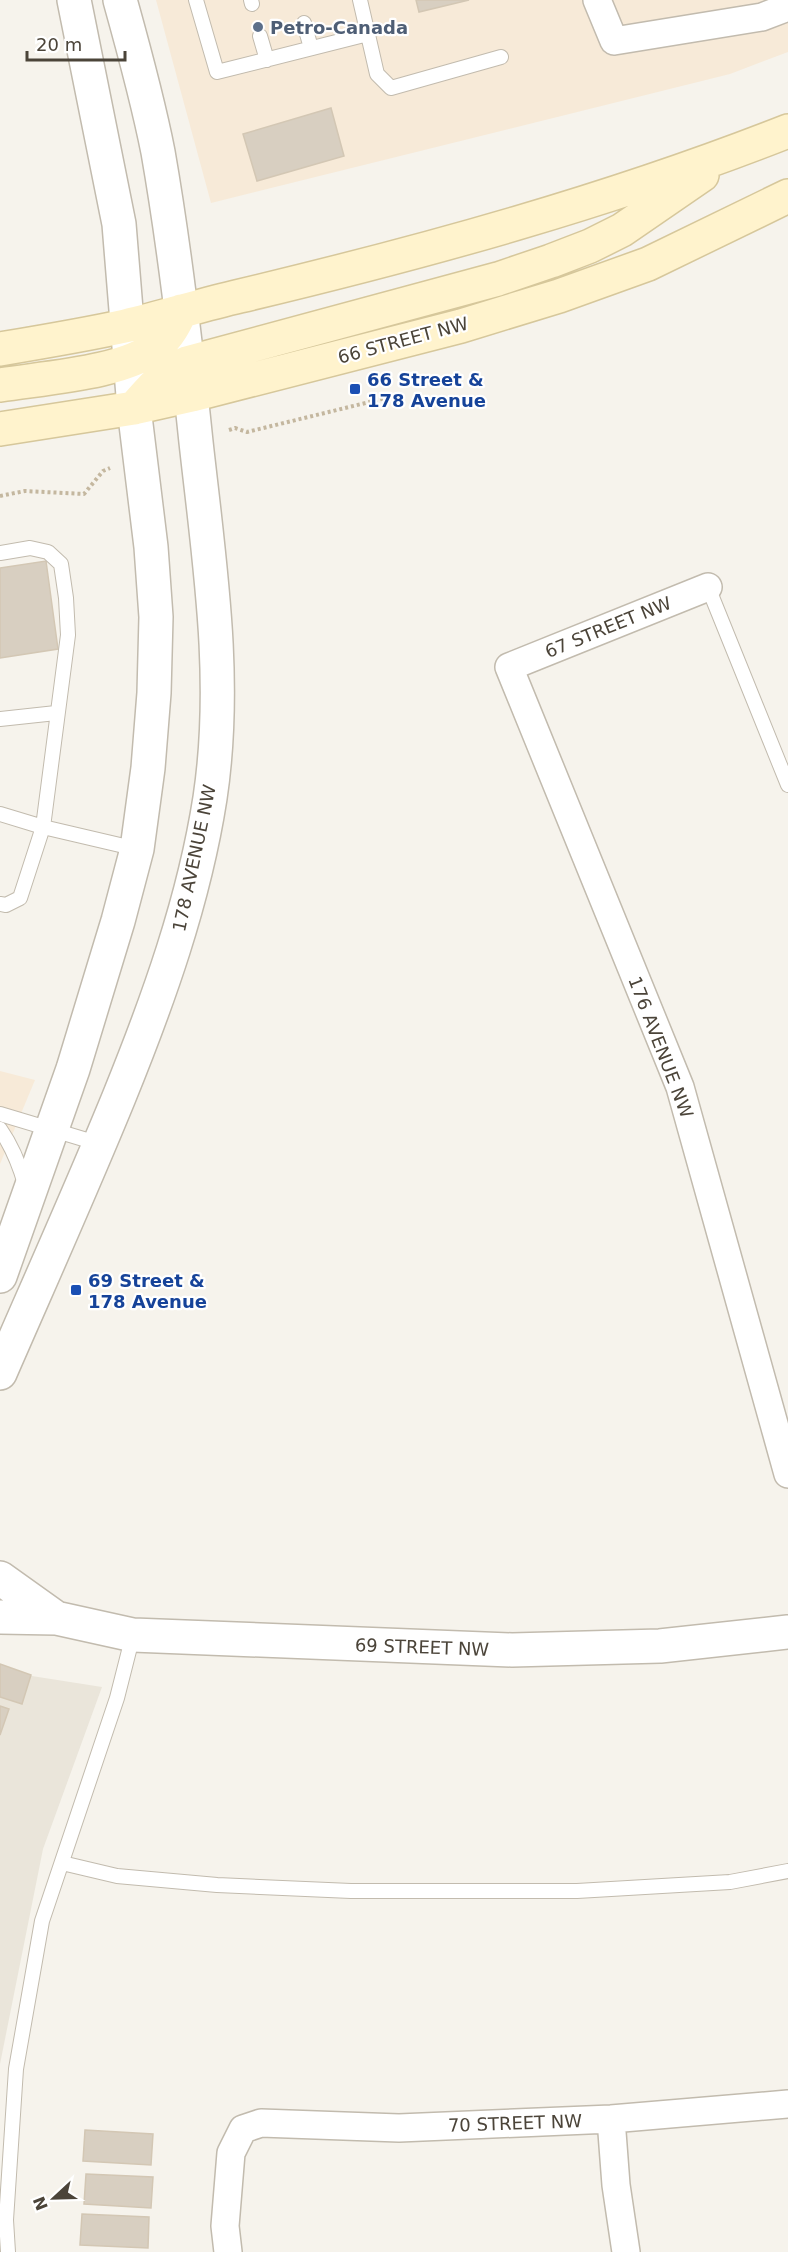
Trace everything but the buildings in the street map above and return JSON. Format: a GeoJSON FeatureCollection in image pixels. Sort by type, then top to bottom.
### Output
{"type":"FeatureCollection","features":[{"type":"Feature","properties":{"kind":"main road"},"geometry":{"type":"LineString","coordinates":[[0,349],[127,325],[370,265],[631,188],[788,131]]}},
{"type":"Feature","properties":{"kind":"main road"},"geometry":{"type":"LineString","coordinates":[[134,408],[161,378],[188,363],[498,279],[590,246],[622,230],[738,151]]}},
{"type":"Feature","properties":{"kind":"main road","name":"66 STREET NW"},"geometry":{"type":"LineString","coordinates":[[0,429],[134,408],[461,326],[559,296],[648,264],[788,196]]}},
{"type":"Feature","properties":{"kind":"main road"},"geometry":{"type":"LineString","coordinates":[[0,385],[130,362],[158,346],[172,330],[181,310]]}},
{"type":"Feature","properties":{"kind":"street"},"geometry":{"type":"LineString","coordinates":[[0,1276],[73,1069],[118,921],[137,849],[148,768],[154,693],[156,617],[151,547],[134,408],[119,224],[74,0]]}},
{"type":"Feature","properties":{"kind":"street","name":"178 AVENUE NW"},"geometry":{"type":"LineString","coordinates":[[0,1372],[100,1144],[140,1045],[170,961],[192,885],[210,796],[217,705],[216,624],[192,395],[175,258],[157,149],[120,0]]}},
{"type":"Feature","properties":{"kind":"street"},"geometry":{"type":"LineString","coordinates":[[597,0],[614,41],[762,17],[788,7]]}},
{"type":"Feature","properties":{"kind":"street","name":"67 STREET NW"},"geometry":{"type":"LineString","coordinates":[[508,667],[708,587]]}},
{"type":"Feature","properties":{"kind":"street","name":"176 AVENUE NW"},"geometry":{"type":"LineString","coordinates":[[508,667],[680,1087],[788,1474]]}},
{"type":"Feature","properties":{"kind":"street","name":"69 STREET NW"},"geometry":{"type":"LineString","coordinates":[[0,1578],[56,1618]]}},
{"type":"Feature","properties":{"kind":"street","name":"69 STREET NW"},"geometry":{"type":"LineString","coordinates":[[0,1617],[56,1618],[133,1635],[512,1650],[660,1646],[788,1632]]}},
{"type":"Feature","properties":{"kind":"street","name":"70 STREET NW"},"geometry":{"type":"LineString","coordinates":[[228,2252],[225,2226],[231,2153],[243,2129],[261,2123],[399,2128],[611,2120],[788,2104]]}},
{"type":"Feature","properties":{"kind":"street"},"geometry":{"type":"LineString","coordinates":[[611,2120],[616,2185],[626,2252]]}},
{"type":"Feature","properties":{"kind":"lane"},"geometry":{"type":"LineString","coordinates":[[196,0],[217,72],[368,34]]}},
{"type":"Feature","properties":{"kind":"lane"},"geometry":{"type":"LineString","coordinates":[[360,0],[377,74],[391,88],[501,57]]}},
{"type":"Feature","properties":{"kind":"lane"},"geometry":{"type":"LineString","coordinates":[[304,23],[311,48]]}},
{"type":"Feature","properties":{"kind":"lane"},"geometry":{"type":"LineString","coordinates":[[260,36],[267,60]]}},
{"type":"Feature","properties":{"kind":"lane"},"geometry":{"type":"LineString","coordinates":[[0,553],[30,548],[48,552],[61,564],[68,635],[43,827],[20,898],[6,905],[0,904]]}},
{"type":"Feature","properties":{"kind":"lane"},"geometry":{"type":"LineString","coordinates":[[708,587],[788,785]]}},
{"type":"Feature","properties":{"kind":"lane"},"geometry":{"type":"LineString","coordinates":[[0,718],[56,714]]}},
{"type":"Feature","properties":{"kind":"lane"},"geometry":{"type":"LineString","coordinates":[[0,814],[43,827],[137,849]]}},
{"type":"Feature","properties":{"kind":"lane"},"geometry":{"type":"LineString","coordinates":[[0,1114],[100,1144]]}},
{"type":"Feature","properties":{"kind":"lane"},"geometry":{"type":"LineString","coordinates":[[0,1129],[10,1143],[19,1163],[29,1196]]}},
{"type":"Feature","properties":{"kind":"lane"},"geometry":{"type":"LineString","coordinates":[[8,2252],[6,2220],[16,2069],[42,1921],[117,1698],[133,1635]]}},
{"type":"Feature","properties":{"kind":"lane"},"geometry":{"type":"LineString","coordinates":[[62,1863],[117,1876],[217,1885],[351,1891],[577,1891],[730,1882],[788,1872]]}},
{"type":"Feature","properties":{"kind":"path"},"geometry":{"type":"LineString","coordinates":[[235,428],[248,432],[390,397]]}},
{"type":"Feature","properties":{"kind":"path"},"geometry":{"type":"LineString","coordinates":[[0,496],[25,491],[84,494],[103,471]]}},
{"type":"Feature","properties":{"kind":"shaded area"},"geometry":{"type":"Polygon","coordinates":[[[156,0],[788,0],[788,52],[730,74],[211,203],[156,0]]]}},
{"type":"Feature","properties":{"kind":"shaded area"},"geometry":{"type":"Polygon","coordinates":[[[0,1071],[35,1080],[0,1164],[0,1071]]]}},
{"type":"Feature","properties":{"kind":"shaded area"},"geometry":{"type":"Polygon","coordinates":[[[0,1671],[102,1687],[43,1849],[0,2064],[0,1671]]]}},
{"type":"Feature","properties":{"kind":"place","name":"Petro-Canada"},"geometry":{"type":"Point","coordinates":[258,27]}},
{"type":"Feature","properties":{"kind":"place","name":"66 Street & 178 Avenue"},"geometry":{"type":"Point","coordinates":[355,389]}},
{"type":"Feature","properties":{"kind":"place","name":"69 Street & 178 Avenue"},"geometry":{"type":"Point","coordinates":[76,1290]}}]}
